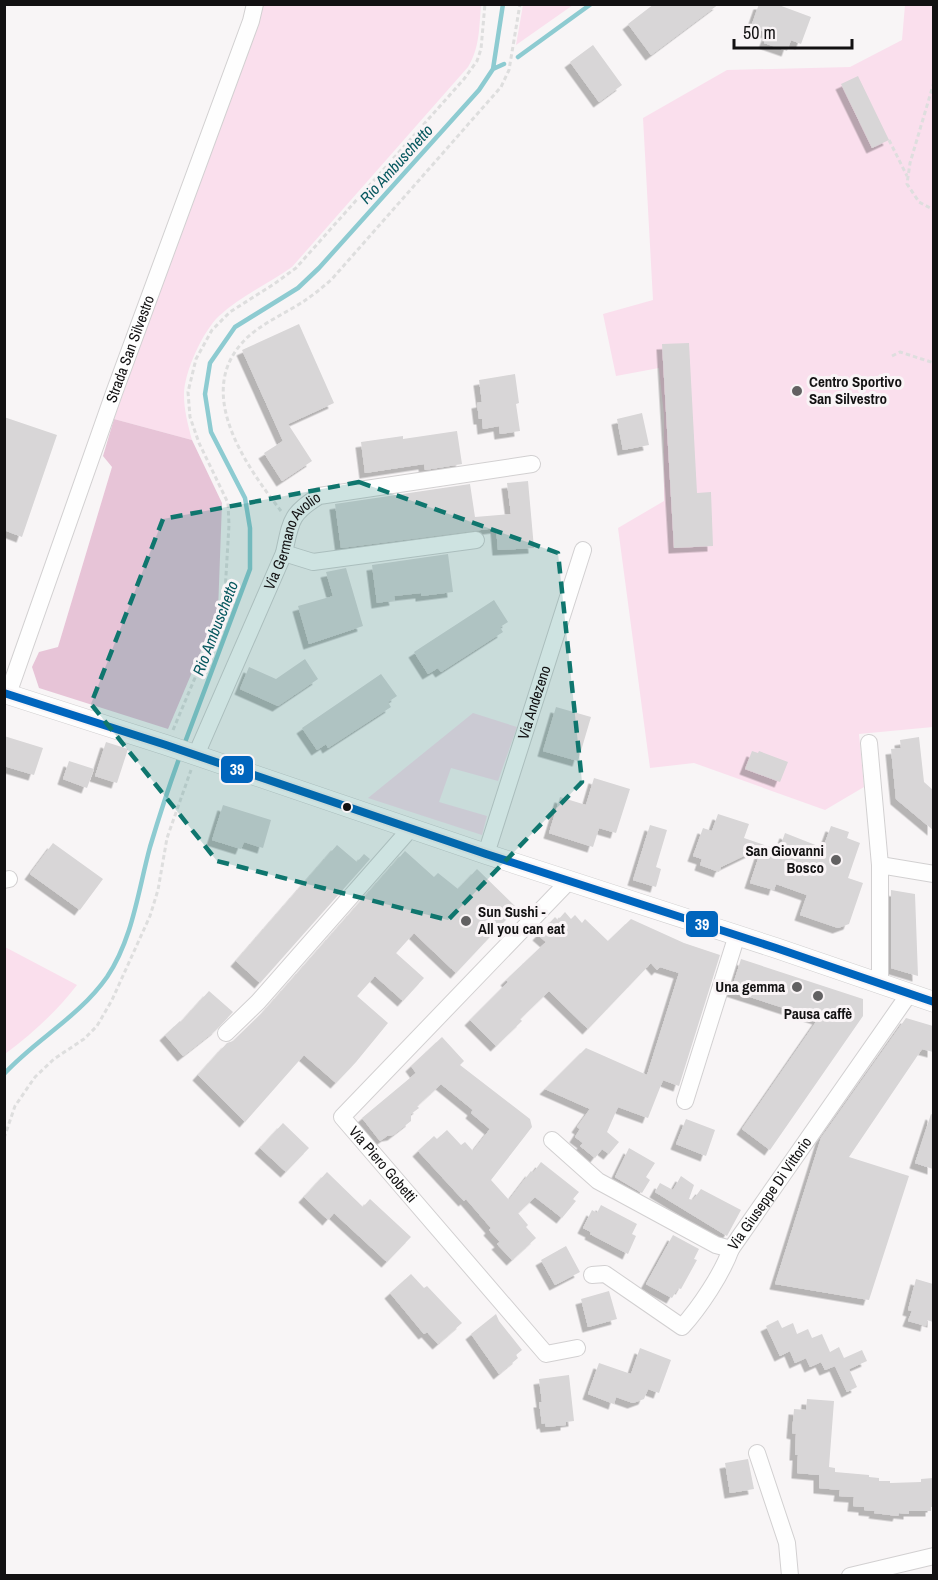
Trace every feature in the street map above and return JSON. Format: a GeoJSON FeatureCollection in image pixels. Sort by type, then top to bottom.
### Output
{"type":"FeatureCollection","features":[{"type":"Feature","properties":{"kind":"main road"},"geometry":{"type":"LineString","coordinates":[[6,694],[166,745],[933,1002]]}},
{"type":"Feature","properties":{"kind":"street","name":"Strada San Silvestro"},"geometry":{"type":"LineString","coordinates":[[6,694],[255,4]]}},
{"type":"Feature","properties":{"kind":"street","name":"Via Germano Avolio"},"geometry":{"type":"LineString","coordinates":[[196,755],[284,553],[291,523],[300,508],[319,496],[532,464]]}},
{"type":"Feature","properties":{"kind":"street"},"geometry":{"type":"LineString","coordinates":[[284,553],[313,562],[476,540]]}},
{"type":"Feature","properties":{"kind":"street","name":"Via Andezeno"},"geometry":{"type":"LineString","coordinates":[[486,854],[583,550]]}},
{"type":"Feature","properties":{"kind":"street"},"geometry":{"type":"LineString","coordinates":[[869,743],[880,865],[880,984]]}},
{"type":"Feature","properties":{"kind":"street"},"geometry":{"type":"LineString","coordinates":[[226,1034],[258,1002],[411,828]]}},
{"type":"Feature","properties":{"kind":"street"},"geometry":{"type":"LineString","coordinates":[[880,865],[933,874]]}},
{"type":"Feature","properties":{"kind":"street","name":"Via Piero Gobetti"},"geometry":{"type":"LineString","coordinates":[[569,881],[342,1117],[546,1354],[577,1348]]}},
{"type":"Feature","properties":{"kind":"street"},"geometry":{"type":"LineString","coordinates":[[685,1101],[737,935]]}},
{"type":"Feature","properties":{"kind":"street","name":"Via Giuseppe Di Vittorio"},"geometry":{"type":"LineString","coordinates":[[552,1140],[598,1180],[716,1245],[731,1249],[909,994]]}},
{"type":"Feature","properties":{"kind":"street"},"geometry":{"type":"LineString","coordinates":[[592,1275],[605,1274],[682,1327],[691,1318],[727,1261],[731,1249]]}},
{"type":"Feature","properties":{"kind":"street"},"geometry":{"type":"LineString","coordinates":[[757,1453],[787,1543],[790,1575]]}},
{"type":"Feature","properties":{"kind":"street"},"geometry":{"type":"LineString","coordinates":[[850,1575],[900,1570],[933,1556]]}},
{"type":"Feature","properties":{"kind":"path"},"geometry":{"type":"LineString","coordinates":[[166,745],[224,609],[229,525],[228,503],[199,442],[190,417],[188,392],[196,359],[212,330],[230,312],[274,284],[303,260],[464,79],[477,61],[481,49],[485,4]]}},
{"type":"Feature","properties":{"kind":"path"},"geometry":{"type":"LineString","coordinates":[[291,523],[262,486],[239,449],[227,419],[223,396],[225,372],[242,342],[332,279],[501,87],[509,70],[520,4]]}},
{"type":"Feature","properties":{"kind":"path"},"geometry":{"type":"LineString","coordinates":[[933,82],[907,184],[919,202],[933,210]]}},
{"type":"Feature","properties":{"kind":"path"},"geometry":{"type":"LineString","coordinates":[[889,140],[908,177]]}},
{"type":"Feature","properties":{"kind":"path"},"geometry":{"type":"LineString","coordinates":[[892,356],[900,352],[933,363]]}},
{"type":"Feature","properties":{"kind":"path"},"geometry":{"type":"LineString","coordinates":[[4,1138],[15,1106],[35,1077],[54,1059],[84,1039],[97,1026],[112,1000],[150,916],[158,890],[167,838],[196,755]]}},
{"type":"Feature","properties":{"kind":"highlighted area"},"geometry":{"type":"Polygon","coordinates":[[[359,482],[558,553],[582,782],[448,920],[217,861],[91,704],[163,519],[359,482]]]}},
{"type":"Feature","properties":{"kind":"shaded area"},"geometry":{"type":"Polygon","coordinates":[[[523,4],[573,5],[516,45],[523,4]]]}},
{"type":"Feature","properties":{"kind":"shaded area"},"geometry":{"type":"Polygon","coordinates":[[[262,5],[481,5],[477,44],[468,67],[292,267],[227,309],[207,331],[191,364],[185,386],[185,406],[192,440],[114,419],[262,5]]]}},
{"type":"Feature","properties":{"kind":"shaded area","name":"Centro Sportivo San Silvestro"},"geometry":{"type":"Polygon","coordinates":[[[905,5],[933,5],[933,727],[859,734],[864,787],[825,810],[694,763],[650,768],[618,528],[664,501],[664,415],[659,368],[616,376],[603,314],[653,300],[643,118],[727,70],[850,67],[902,40],[905,5]]]}},
{"type":"Feature","properties":{"kind":"shaded area"},"geometry":{"type":"Polygon","coordinates":[[[114,419],[192,440],[222,503],[218,611],[168,729],[39,688],[32,667],[39,652],[58,647],[112,467],[103,456],[114,419]]]}},
{"type":"Feature","properties":{"kind":"shaded area"},"geometry":{"type":"Polygon","coordinates":[[[473,713],[517,727],[498,781],[451,768],[439,802],[487,816],[482,835],[368,798],[473,713]]]}},
{"type":"Feature","properties":{"kind":"shaded area"},"geometry":{"type":"Polygon","coordinates":[[[5,947],[77,985],[43,1022],[5,1054],[5,947]]]}},
{"type":"Feature","properties":{"kind":"building"},"geometry":{"type":"Polygon","coordinates":[[[654,4],[719,4],[651,55],[628,24],[654,4]]]}},
{"type":"Feature","properties":{"kind":"building"},"geometry":{"type":"Polygon","coordinates":[[[759,4],[776,4],[811,17],[801,44],[791,40],[787,51],[764,43],[768,33],[751,27],[759,4]]]}},
{"type":"Feature","properties":{"kind":"building"},"geometry":{"type":"Polygon","coordinates":[[[593,45],[622,85],[599,102],[570,62],[593,45]]]}},
{"type":"Feature","properties":{"kind":"building"},"geometry":{"type":"Polygon","coordinates":[[[858,76],[889,140],[872,148],[841,84],[858,76]]]}},
{"type":"Feature","properties":{"kind":"building"},"geometry":{"type":"Polygon","coordinates":[[[299,324],[334,403],[288,424],[312,461],[282,481],[264,453],[283,441],[242,350],[299,324]]]}},
{"type":"Feature","properties":{"kind":"building"},"geometry":{"type":"Polygon","coordinates":[[[689,343],[697,493],[711,492],[713,546],[674,548],[662,344],[689,343]]]}},
{"type":"Feature","properties":{"kind":"building"},"geometry":{"type":"Polygon","coordinates":[[[515,374],[520,431],[500,434],[499,426],[483,429],[477,403],[482,402],[479,380],[515,374]]]}},
{"type":"Feature","properties":{"kind":"building"},"geometry":{"type":"Polygon","coordinates":[[[642,413],[649,445],[623,450],[617,419],[642,413]]]}},
{"type":"Feature","properties":{"kind":"building"},"geometry":{"type":"Polygon","coordinates":[[[4,417],[57,435],[22,537],[4,530],[4,417]]]}},
{"type":"Feature","properties":{"kind":"building"},"geometry":{"type":"Polygon","coordinates":[[[457,431],[462,464],[425,470],[424,464],[365,473],[361,442],[403,436],[403,439],[457,431]]]}},
{"type":"Feature","properties":{"kind":"building"},"geometry":{"type":"Polygon","coordinates":[[[528,481],[534,548],[498,550],[496,528],[341,548],[335,504],[470,484],[475,517],[511,514],[507,483],[528,481]]]}},
{"type":"Feature","properties":{"kind":"building"},"geometry":{"type":"Polygon","coordinates":[[[448,554],[453,592],[421,596],[421,593],[394,596],[395,600],[377,603],[372,565],[448,554]]]}},
{"type":"Feature","properties":{"kind":"building"},"geometry":{"type":"Polygon","coordinates":[[[346,568],[363,626],[309,644],[298,606],[333,596],[326,572],[346,568]]]}},
{"type":"Feature","properties":{"kind":"building"},"geometry":{"type":"Polygon","coordinates":[[[494,600],[508,622],[500,627],[503,632],[441,672],[438,668],[428,674],[414,652],[494,600]]]}},
{"type":"Feature","properties":{"kind":"building"},"geometry":{"type":"Polygon","coordinates":[[[305,659],[318,679],[278,706],[240,689],[249,667],[276,679],[305,659]]]}},
{"type":"Feature","properties":{"kind":"building"},"geometry":{"type":"Polygon","coordinates":[[[381,674],[397,696],[388,702],[391,707],[328,748],[326,744],[317,750],[302,728],[381,674]]]}},
{"type":"Feature","properties":{"kind":"building"},"geometry":{"type":"Polygon","coordinates":[[[556,707],[591,717],[578,761],[543,751],[556,707]]]}},
{"type":"Feature","properties":{"kind":"building"},"geometry":{"type":"Polygon","coordinates":[[[4,736],[43,748],[34,775],[4,766],[4,736]]]}},
{"type":"Feature","properties":{"kind":"building"},"geometry":{"type":"Polygon","coordinates":[[[919,737],[924,782],[933,790],[933,830],[896,799],[891,749],[901,748],[900,740],[919,737]]]}},
{"type":"Feature","properties":{"kind":"building"},"geometry":{"type":"Polygon","coordinates":[[[106,742],[128,749],[117,783],[95,776],[106,742]]]}},
{"type":"Feature","properties":{"kind":"building"},"geometry":{"type":"Polygon","coordinates":[[[752,751],[758,753],[759,751],[788,762],[780,782],[745,769],[752,751]]]}},
{"type":"Feature","properties":{"kind":"building"},"geometry":{"type":"Polygon","coordinates":[[[69,761],[94,769],[87,788],[63,779],[69,761]]]}},
{"type":"Feature","properties":{"kind":"building"},"geometry":{"type":"Polygon","coordinates":[[[594,778],[630,789],[616,833],[599,828],[593,847],[549,833],[560,797],[586,805],[594,778]]]}},
{"type":"Feature","properties":{"kind":"building"},"geometry":{"type":"Polygon","coordinates":[[[223,805],[271,820],[263,848],[244,842],[241,849],[212,840],[223,805]]]}},
{"type":"Feature","properties":{"kind":"building"},"geometry":{"type":"Polygon","coordinates":[[[718,814],[749,824],[744,838],[779,850],[785,833],[823,848],[831,826],[849,832],[847,838],[860,843],[848,878],[863,883],[849,924],[838,928],[800,915],[807,895],[776,884],[774,890],[750,883],[762,847],[721,867],[719,872],[700,865],[702,859],[693,856],[703,828],[712,831],[718,814]]]}},
{"type":"Feature","properties":{"kind":"building"},"geometry":{"type":"Polygon","coordinates":[[[650,825],[667,830],[656,867],[661,869],[656,887],[633,880],[650,825]]]}},
{"type":"Feature","properties":{"kind":"building"},"geometry":{"type":"Polygon","coordinates":[[[53,843],[103,879],[80,910],[30,874],[53,843]]]}},
{"type":"Feature","properties":{"kind":"building"},"geometry":{"type":"Polygon","coordinates":[[[337,845],[357,862],[364,854],[370,859],[260,983],[236,961],[337,845]]]}},
{"type":"Feature","properties":{"kind":"building"},"geometry":{"type":"Polygon","coordinates":[[[405,851],[434,877],[438,873],[458,889],[477,869],[517,908],[456,973],[414,933],[396,953],[424,978],[403,1001],[375,976],[357,996],[388,1023],[356,1062],[336,1083],[304,1055],[245,1122],[198,1075],[227,1043],[233,1041],[266,1009],[405,851]]]}},
{"type":"Feature","properties":{"kind":"building"},"geometry":{"type":"Polygon","coordinates":[[[891,890],[915,894],[918,976],[891,968],[891,890]]]}},
{"type":"Feature","properties":{"kind":"building"},"geometry":{"type":"Polygon","coordinates":[[[565,912],[571,919],[575,915],[582,923],[585,919],[608,941],[631,919],[684,943],[720,955],[679,1086],[663,1080],[648,1118],[618,1107],[607,1132],[619,1142],[609,1154],[602,1149],[595,1158],[580,1146],[583,1143],[575,1137],[580,1129],[577,1127],[590,1109],[545,1089],[586,1048],[647,1075],[679,973],[660,967],[657,970],[651,963],[588,1029],[549,991],[496,1046],[470,1020],[508,982],[506,980],[546,942],[538,935],[555,917],[558,920],[565,912]]]}},
{"type":"Feature","properties":{"kind":"building"},"geometry":{"type":"Polygon","coordinates":[[[741,959],[863,999],[863,1016],[770,1150],[742,1129],[818,1019],[731,991],[741,959]]]}},
{"type":"Feature","properties":{"kind":"building"},"geometry":{"type":"Polygon","coordinates":[[[209,991],[233,1012],[216,1030],[183,1056],[165,1035],[181,1022],[209,991]]]}},
{"type":"Feature","properties":{"kind":"building"},"geometry":{"type":"Polygon","coordinates":[[[906,1018],[933,1026],[933,1052],[922,1049],[849,1157],[909,1176],[869,1300],[775,1284],[821,1138],[906,1018]]]}},
{"type":"Feature","properties":{"kind":"building"},"geometry":{"type":"Polygon","coordinates":[[[442,1037],[464,1061],[460,1065],[530,1119],[532,1127],[491,1180],[509,1200],[531,1171],[533,1173],[541,1162],[579,1192],[573,1199],[576,1201],[562,1218],[535,1197],[518,1213],[536,1238],[512,1260],[497,1244],[500,1242],[489,1230],[491,1228],[466,1199],[464,1201],[418,1151],[434,1136],[437,1139],[447,1130],[461,1145],[465,1142],[473,1151],[490,1129],[471,1113],[473,1110],[441,1084],[417,1106],[419,1108],[411,1114],[411,1121],[393,1135],[380,1141],[362,1118],[416,1073],[411,1066],[442,1037]]]}},
{"type":"Feature","properties":{"kind":"building"},"geometry":{"type":"Polygon","coordinates":[[[931,1114],[933,1115],[933,1169],[915,1163],[931,1114]]]}},
{"type":"Feature","properties":{"kind":"building"},"geometry":{"type":"Polygon","coordinates":[[[686,1119],[715,1130],[706,1156],[676,1144],[686,1119]]]}},
{"type":"Feature","properties":{"kind":"building"},"geometry":{"type":"Polygon","coordinates":[[[283,1123],[309,1148],[286,1172],[260,1148],[283,1123]]]}},
{"type":"Feature","properties":{"kind":"building"},"geometry":{"type":"Polygon","coordinates":[[[629,1148],[655,1163],[646,1177],[650,1180],[642,1193],[615,1177],[629,1148]]]}},
{"type":"Feature","properties":{"kind":"building"},"geometry":{"type":"Polygon","coordinates":[[[327,1172],[363,1207],[370,1199],[411,1237],[387,1262],[334,1213],[328,1220],[304,1197],[327,1172]]]}},
{"type":"Feature","properties":{"kind":"building"},"geometry":{"type":"Polygon","coordinates":[[[681,1176],[694,1185],[689,1199],[693,1200],[701,1189],[741,1210],[727,1236],[655,1192],[660,1183],[673,1190],[681,1176]]]}},
{"type":"Feature","properties":{"kind":"building"},"geometry":{"type":"Polygon","coordinates":[[[601,1205],[637,1224],[632,1234],[636,1236],[628,1254],[583,1228],[592,1210],[597,1213],[601,1205]]]}},
{"type":"Feature","properties":{"kind":"building"},"geometry":{"type":"Polygon","coordinates":[[[673,1235],[699,1249],[694,1259],[697,1260],[681,1289],[678,1288],[672,1298],[646,1284],[673,1235]]]}},
{"type":"Feature","properties":{"kind":"building"},"geometry":{"type":"Polygon","coordinates":[[[566,1246],[580,1272],[555,1285],[541,1260],[566,1246]]]}},
{"type":"Feature","properties":{"kind":"building"},"geometry":{"type":"Polygon","coordinates":[[[411,1274],[424,1288],[427,1286],[462,1323],[438,1344],[427,1332],[424,1334],[390,1293],[411,1274]]]}},
{"type":"Feature","properties":{"kind":"building"},"geometry":{"type":"Polygon","coordinates":[[[916,1279],[933,1284],[933,1322],[927,1320],[926,1326],[908,1321],[912,1311],[908,1310],[916,1279]]]}},
{"type":"Feature","properties":{"kind":"building"},"geometry":{"type":"Polygon","coordinates":[[[609,1291],[617,1319],[588,1327],[581,1299],[609,1291]]]}},
{"type":"Feature","properties":{"kind":"building"},"geometry":{"type":"Polygon","coordinates":[[[496,1314],[522,1350],[516,1355],[518,1358],[499,1374],[471,1334],[496,1314]]]}},
{"type":"Feature","properties":{"kind":"building"},"geometry":{"type":"Polygon","coordinates":[[[778,1320],[782,1328],[793,1323],[797,1334],[808,1329],[812,1338],[822,1334],[830,1352],[839,1347],[844,1358],[862,1350],[867,1361],[849,1369],[857,1387],[847,1392],[835,1366],[825,1370],[821,1362],[810,1367],[806,1358],[795,1363],[790,1351],[780,1356],[766,1326],[778,1320]]]}},
{"type":"Feature","properties":{"kind":"building"},"geometry":{"type":"Polygon","coordinates":[[[640,1348],[671,1360],[659,1393],[648,1389],[644,1399],[633,1403],[616,1397],[614,1404],[588,1394],[599,1363],[631,1374],[640,1348]]]}},
{"type":"Feature","properties":{"kind":"building"},"geometry":{"type":"Polygon","coordinates":[[[569,1375],[574,1421],[566,1422],[566,1425],[546,1427],[545,1423],[542,1424],[539,1379],[569,1375]]]}},
{"type":"Feature","properties":{"kind":"building"},"geometry":{"type":"Polygon","coordinates":[[[807,1399],[834,1401],[829,1467],[835,1468],[835,1472],[869,1475],[869,1477],[879,1478],[879,1481],[890,1481],[890,1483],[921,1482],[921,1479],[933,1478],[931,1511],[909,1511],[909,1514],[899,1513],[898,1516],[874,1513],[875,1511],[864,1510],[864,1507],[853,1506],[854,1497],[839,1496],[840,1490],[819,1488],[819,1475],[797,1473],[796,1434],[792,1433],[794,1409],[806,1410],[807,1399]]]}},
{"type":"Feature","properties":{"kind":"building"},"geometry":{"type":"Polygon","coordinates":[[[748,1459],[754,1489],[730,1493],[725,1463],[748,1459]]]}},
{"type":"Feature","properties":{"kind":"waterway","name":"Rio Ambuschetto"},"geometry":{"type":"LineString","coordinates":[[184,745],[250,569],[250,528],[245,498],[211,432],[205,394],[210,363],[235,327],[298,288],[319,268],[479,90],[493,69],[503,4]]}},
{"type":"Feature","properties":{"kind":"waterway"},"geometry":{"type":"LineString","coordinates":[[518,57],[591,4]]}},
{"type":"Feature","properties":{"kind":"waterway"},"geometry":{"type":"LineString","coordinates":[[493,69],[504,64]]}},
{"type":"Feature","properties":{"kind":"waterway","name":"Rio Ambuschetto"},"geometry":{"type":"LineString","coordinates":[[4,1074],[16,1061],[84,1004],[107,977],[116,962],[134,914],[150,847],[180,756]]}},
{"type":"Feature","properties":{"kind":"transit line","name":"39"},"geometry":{"type":"LineString","coordinates":[[4,693],[934,1002]]}},
{"type":"Feature","properties":{"kind":"place","name":"Centro Sportivo San Silvestro"},"geometry":{"type":"Point","coordinates":[797,391]}},
{"type":"Feature","properties":{"kind":"place","name":"San Giovanni Bosco"},"geometry":{"type":"Point","coordinates":[836,860]}},
{"type":"Feature","properties":{"kind":"place","name":"Sun Sushi - All you can eat"},"geometry":{"type":"Point","coordinates":[466,921]}},
{"type":"Feature","properties":{"kind":"place","name":"Una gemma"},"geometry":{"type":"Point","coordinates":[797,987]}},
{"type":"Feature","properties":{"kind":"place","name":"Pausa caffè"},"geometry":{"type":"Point","coordinates":[818,996]}}]}
